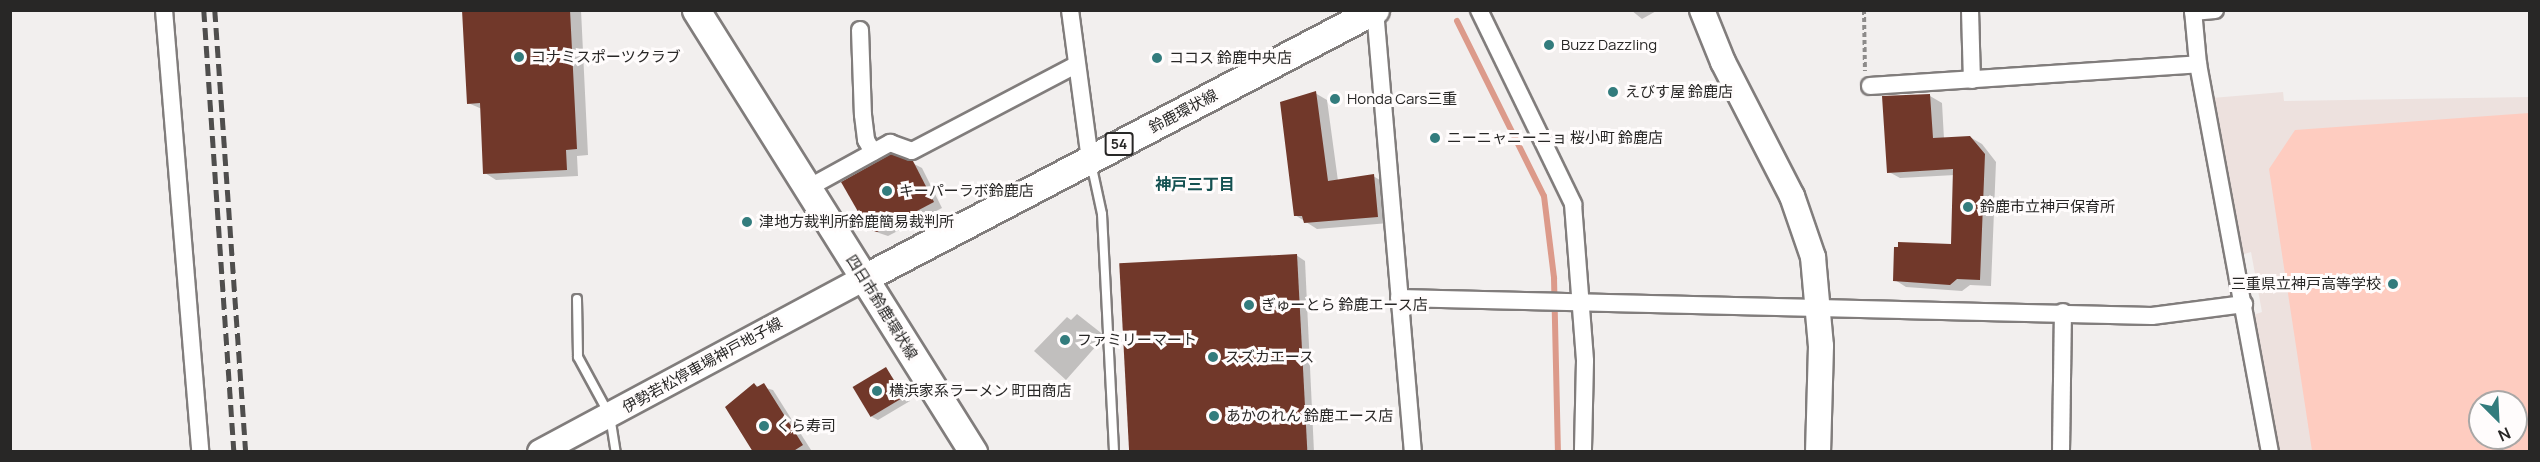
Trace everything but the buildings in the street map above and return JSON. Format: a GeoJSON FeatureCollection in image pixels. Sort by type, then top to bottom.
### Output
{"type":"FeatureCollection","features":[{"type":"Feature","properties":{"kind":"main road","name":"四日市鈴鹿環状線"},"geometry":{"type":"LineString","coordinates":[[696,10],[973,452]]}},
{"type":"Feature","properties":{"kind":"main road","name":"鈴鹿環状線"},"geometry":{"type":"LineString","coordinates":[[864,278],[1375,10]]}},
{"type":"Feature","properties":{"kind":"street"},"geometry":{"type":"LineString","coordinates":[[164,10],[200,452]]}},
{"type":"Feature","properties":{"kind":"street"},"geometry":{"type":"LineString","coordinates":[[1070,10],[1090,159]]}},
{"type":"Feature","properties":{"kind":"street"},"geometry":{"type":"LineString","coordinates":[[1375,10],[1413,452]]}},
{"type":"Feature","properties":{"kind":"street"},"geometry":{"type":"LineString","coordinates":[[1479,10],[1573,204],[1583,452]]}},
{"type":"Feature","properties":{"kind":"street"},"geometry":{"type":"LineString","coordinates":[[1702,10],[1722,62],[1795,203],[1813,257],[1819,309],[1818,452]]}},
{"type":"Feature","properties":{"kind":"street"},"geometry":{"type":"LineString","coordinates":[[1970,10],[1972,80]]}},
{"type":"Feature","properties":{"kind":"street"},"geometry":{"type":"LineString","coordinates":[[2215,10],[2193,11],[2198,64],[2270,452]]}},
{"type":"Feature","properties":{"kind":"street"},"geometry":{"type":"LineString","coordinates":[[860,30],[863,115],[866,140],[873,152]]}},
{"type":"Feature","properties":{"kind":"street"},"geometry":{"type":"LineString","coordinates":[[1870,86],[2198,64]]}},
{"type":"Feature","properties":{"kind":"street"},"geometry":{"type":"LineString","coordinates":[[808,188],[890,143],[912,151],[1076,65]]}},
{"type":"Feature","properties":{"kind":"street","name":"伊勢若松停車場神戸地子線"},"geometry":{"type":"LineString","coordinates":[[540,452],[864,278]]}},
{"type":"Feature","properties":{"kind":"street"},"geometry":{"type":"LineString","coordinates":[[1400,298],[1544,304],[2063,312],[2152,316],[2244,304]]}},
{"type":"Feature","properties":{"kind":"street"},"geometry":{"type":"LineString","coordinates":[[2061,452],[2063,312]]}},
{"type":"Feature","properties":{"kind":"lane"},"geometry":{"type":"LineString","coordinates":[[1090,159],[1102,214],[1114,452]]}},
{"type":"Feature","properties":{"kind":"lane"},"geometry":{"type":"LineString","coordinates":[[577,299],[578,357],[610,416],[616,452]]}},
{"type":"Feature","properties":{"kind":"path"},"geometry":{"type":"LineString","coordinates":[[1864,10],[1866,79],[1870,86]]}},
{"type":"Feature","properties":{"kind":"shaded area","name":"三重県立神戸高等学校"},"geometry":{"type":"Polygon","coordinates":[[[2283,92],[2284,101],[2529,97],[2529,451],[2277,451],[2253,315],[2262,312],[2251,252],[2241,255],[2212,98],[2283,92]]]}},
{"type":"Feature","properties":{"kind":"shaded area","name":"三重県立神戸高等学校"},"geometry":{"type":"Polygon","coordinates":[[[2529,113],[2529,451],[2312,451],[2269,169],[2295,130],[2529,113]]]}},
{"type":"Feature","properties":{"kind":"waterway"},"geometry":{"type":"LineString","coordinates":[[1457,21],[1544,196],[1554,278],[1558,452]]}},
{"type":"Feature","properties":{"kind":"railway"},"geometry":{"type":"LineString","coordinates":[[204,10],[234,452]]}},
{"type":"Feature","properties":{"kind":"railway"},"geometry":{"type":"LineString","coordinates":[[215,10],[246,452]]}},
{"type":"Feature","properties":{"kind":"place","name":"Buzz Dazzling"},"geometry":{"type":"Point","coordinates":[1549,45]}},
{"type":"Feature","properties":{"kind":"place","name":"コナミスポーツクラブ"},"geometry":{"type":"Point","coordinates":[519,57]}},
{"type":"Feature","properties":{"kind":"place","name":"ココス 鈴鹿中央店"},"geometry":{"type":"Point","coordinates":[1157,58]}},
{"type":"Feature","properties":{"kind":"place","name":"えびす屋 鈴鹿店"},"geometry":{"type":"Point","coordinates":[1613,92]}},
{"type":"Feature","properties":{"kind":"place","name":"Honda Cars三重"},"geometry":{"type":"Point","coordinates":[1335,99]}},
{"type":"Feature","properties":{"kind":"place","name":"ニーニャニーニョ 桜小町 鈴鹿店"},"geometry":{"type":"Point","coordinates":[1435,138]}},
{"type":"Feature","properties":{"kind":"place","name":"キーパーラボ鈴鹿店"},"geometry":{"type":"Point","coordinates":[887,191]}},
{"type":"Feature","properties":{"kind":"place","name":"鈴鹿市立神戸保育所"},"geometry":{"type":"Point","coordinates":[1968,207]}},
{"type":"Feature","properties":{"kind":"place","name":"津地方裁判所鈴鹿簡易裁判所"},"geometry":{"type":"Point","coordinates":[747,222]}},
{"type":"Feature","properties":{"kind":"place","name":"三重県立神戸高等学校"},"geometry":{"type":"Point","coordinates":[2393,284]}},
{"type":"Feature","properties":{"kind":"place","name":"ぎゅーとら 鈴鹿エース店"},"geometry":{"type":"Point","coordinates":[1249,305]}},
{"type":"Feature","properties":{"kind":"place","name":"ファミリーマート"},"geometry":{"type":"Point","coordinates":[1065,340]}},
{"type":"Feature","properties":{"kind":"place","name":"スズカエース"},"geometry":{"type":"Point","coordinates":[1213,357]}},
{"type":"Feature","properties":{"kind":"place","name":"横浜家系ラーメン 町田商店"},"geometry":{"type":"Point","coordinates":[877,391]}},
{"type":"Feature","properties":{"kind":"place","name":"あかのれん 鈴鹿エース店"},"geometry":{"type":"Point","coordinates":[1214,416]}},
{"type":"Feature","properties":{"kind":"place","name":"くら寿司"},"geometry":{"type":"Point","coordinates":[764,426]}},
{"type":"Feature","properties":{"kind":"district","name":"神戸三丁目"},"geometry":{"type":"Point","coordinates":[1195,184]}}]}
